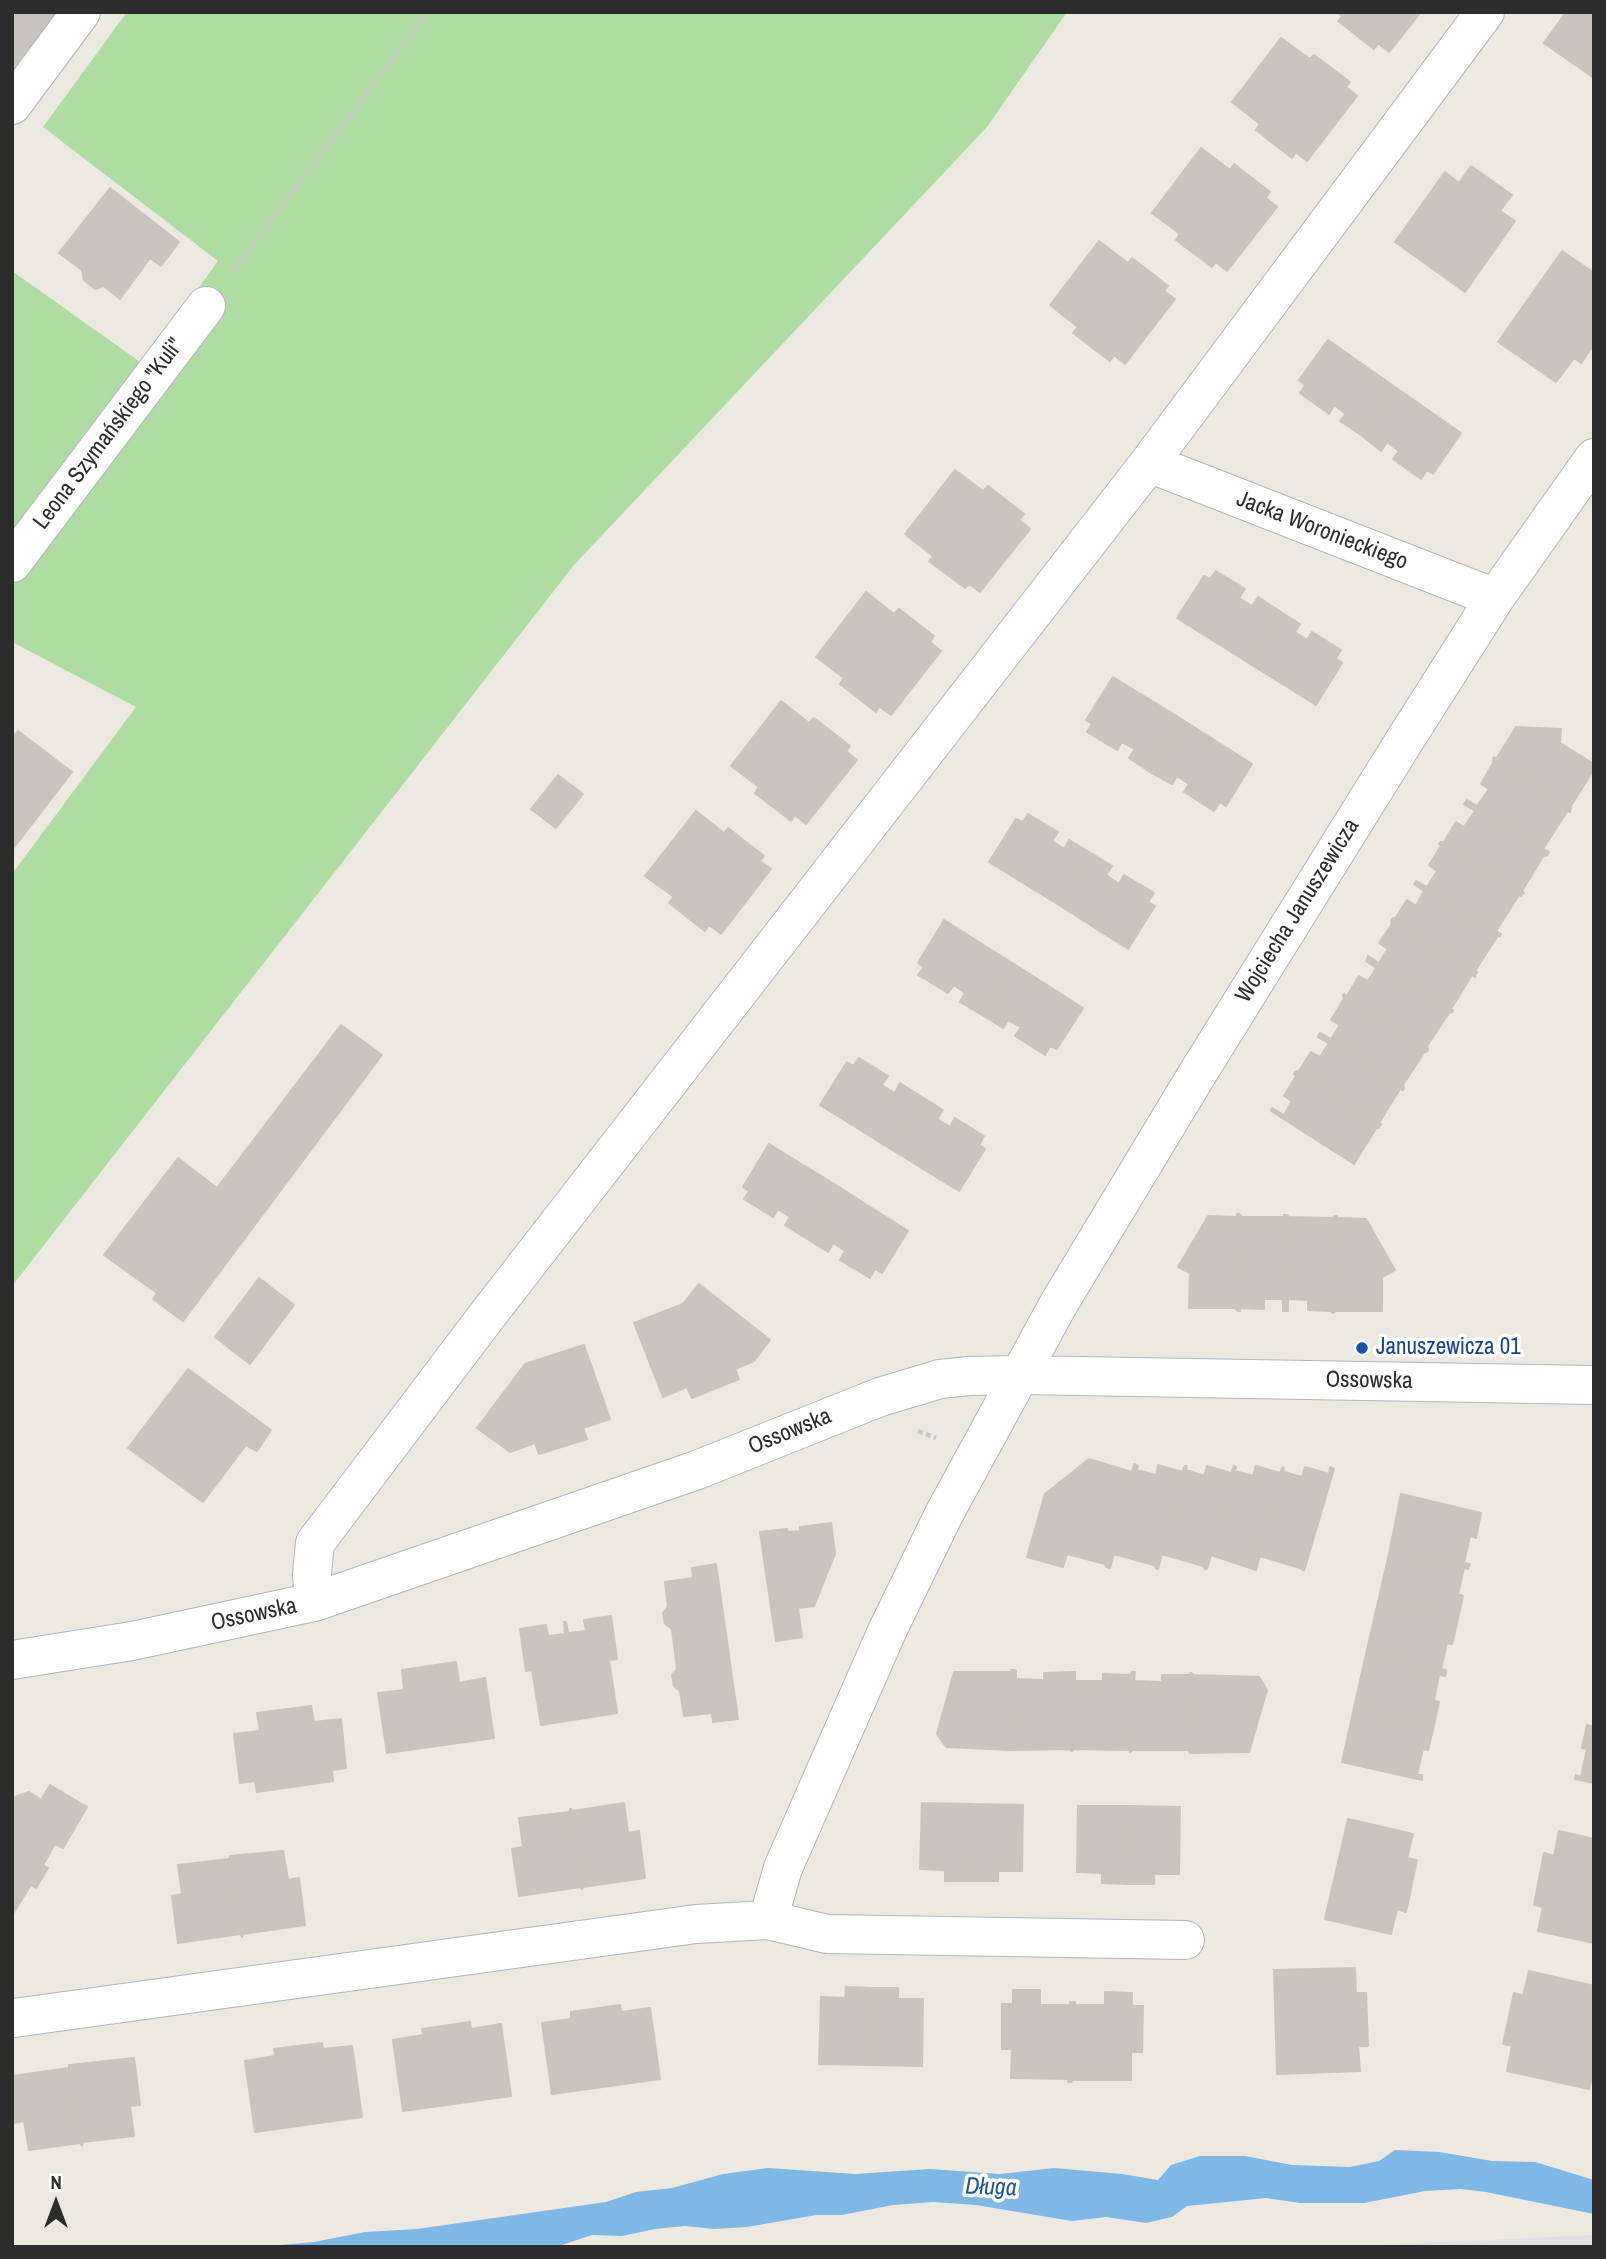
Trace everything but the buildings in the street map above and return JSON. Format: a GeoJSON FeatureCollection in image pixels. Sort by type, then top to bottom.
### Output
{"type":"FeatureCollection","features":[{"type":"Feature","properties":{"kind":"street"},"geometry":{"type":"LineString","coordinates":[[12,104],[82,12]]}},
{"type":"Feature","properties":{"kind":"street"},"geometry":{"type":"LineString","coordinates":[[313,1602],[315,1543],[489,1313],[1149,464],[1485,12]]}},
{"type":"Feature","properties":{"kind":"street","name":"Leona Szymańskiego \"Kuli\""},"geometry":{"type":"LineString","coordinates":[[12,563],[206,306]]}},
{"type":"Feature","properties":{"kind":"street","name":"Wojciecha Januszewicza"},"geometry":{"type":"LineString","coordinates":[[768,1920],[783,1868],[888,1629],[944,1514],[1058,1305],[1203,1064],[1495,598],[1594,458]]}},
{"type":"Feature","properties":{"kind":"street","name":"Jacka Woronieckiego"},"geometry":{"type":"LineString","coordinates":[[1149,464],[1495,598]]}},
{"type":"Feature","properties":{"kind":"street","name":"Ossowska"},"geometry":{"type":"LineString","coordinates":[[12,1660],[132,1641],[313,1602],[697,1469],[840,1412],[909,1387],[940,1379],[1020,1375],[1594,1385]]}},
{"type":"Feature","properties":{"kind":"street"},"geometry":{"type":"LineString","coordinates":[[14,2018],[696,1924],[768,1920],[827,1934],[1185,1940]]}},
{"type":"Feature","properties":{"kind":"path"},"geometry":{"type":"LineString","coordinates":[[206,306],[428,12]]}},
{"type":"Feature","properties":{"kind":"shaded area"},"geometry":{"type":"Polygon","coordinates":[[[1594,2235],[1594,2247],[1339,2247],[1594,2235]]]}},
{"type":"Feature","properties":{"kind":"green space"},"geometry":{"type":"Polygon","coordinates":[[[127,12],[1067,12],[987,127],[574,565],[12,1286],[12,874],[136,707],[12,642],[12,271],[143,364],[218,261],[43,127],[127,12]]]}},
{"type":"Feature","properties":{"kind":"water","name":"Długa"},"geometry":{"type":"Polygon","coordinates":[[[1395,2150],[1439,2152],[1492,2161],[1535,2162],[1594,2180],[1594,2214],[1461,2189],[1425,2191],[1364,2203],[1300,2203],[1266,2198],[1187,2206],[1172,2217],[1146,2223],[1106,2217],[1072,2221],[976,2205],[933,2202],[893,2205],[842,2215],[816,2215],[747,2227],[714,2229],[685,2226],[622,2236],[592,2235],[562,2245],[545,2247],[258,2247],[314,2242],[365,2232],[417,2229],[606,2202],[636,2192],[672,2188],[723,2174],[768,2168],[855,2174],[930,2169],[1000,2174],[1054,2168],[1158,2180],[1171,2165],[1200,2156],[1245,2156],[1292,2165],[1350,2167],[1379,2161],[1395,2150]]]}},
{"type":"Feature","properties":{"kind":"place","name":"Januszewicza 01"},"geometry":{"type":"Point","coordinates":[1362,1348]}}]}
